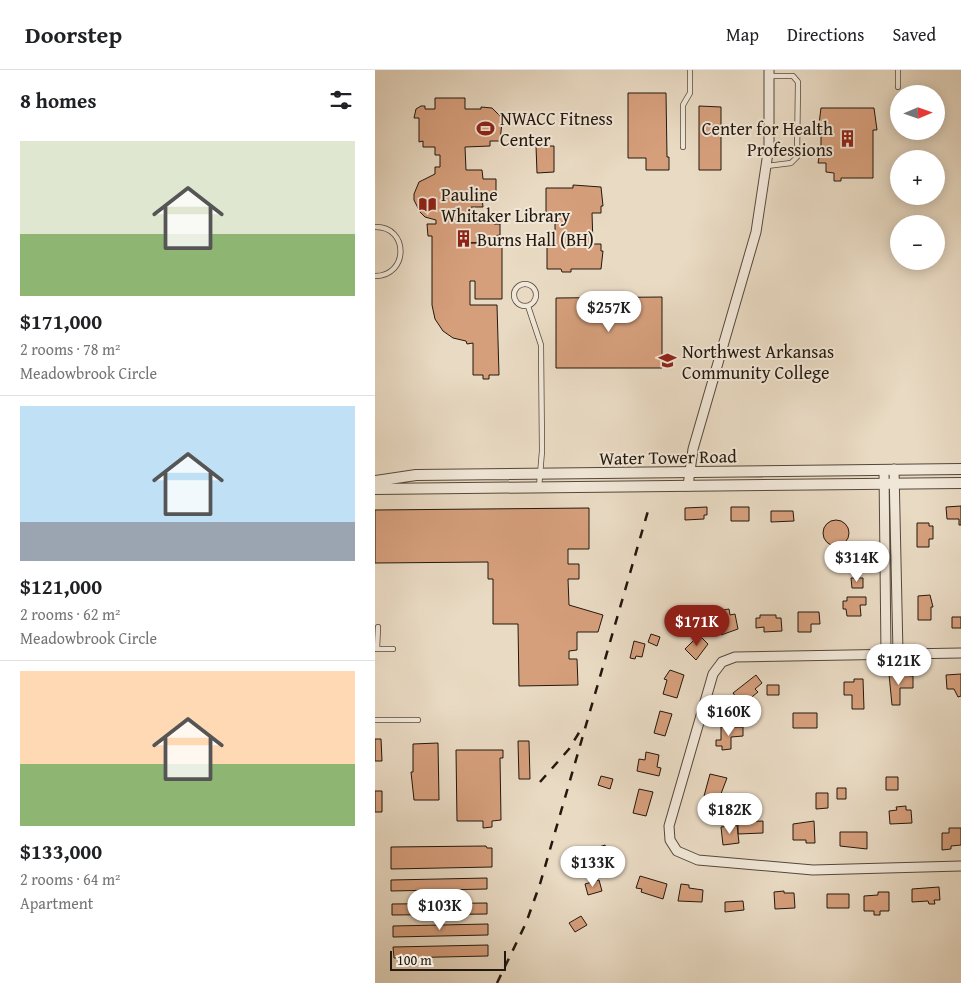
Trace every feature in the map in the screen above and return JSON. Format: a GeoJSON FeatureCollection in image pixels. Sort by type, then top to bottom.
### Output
{"type":"FeatureCollection","features":[{"type":"Feature","properties":{"kind":"street"},"geometry":{"type":"LineString","coordinates":[[688,486],[695,441],[757,232],[767,166],[769,73]]}},
{"type":"Feature","properties":{"kind":"street","name":"Water Tower Road"},"geometry":{"type":"LineString","coordinates":[[375,481],[416,475],[961,469]]}},
{"type":"Feature","properties":{"kind":"street"},"geometry":{"type":"LineString","coordinates":[[889,470],[895,484],[898,653]]}},
{"type":"Feature","properties":{"kind":"street"},"geometry":{"type":"LineString","coordinates":[[887,654],[883,484],[889,470]]}},
{"type":"Feature","properties":{"kind":"street","name":"Water Tower Road"},"geometry":{"type":"LineString","coordinates":[[375,489],[961,483]]}},
{"type":"Feature","properties":{"kind":"street"},"geometry":{"type":"LineString","coordinates":[[961,653],[735,657],[722,662],[713,674],[669,826],[670,840],[677,851],[698,860],[813,870],[961,866]]}},
{"type":"Feature","properties":{"kind":"lane"},"geometry":{"type":"LineString","coordinates":[[683,147],[683,105],[690,93],[690,70]]}},
{"type":"Feature","properties":{"kind":"lane"},"geometry":{"type":"LineString","coordinates":[[898,70],[898,85]]}},
{"type":"Feature","properties":{"kind":"lane"},"geometry":{"type":"LineString","coordinates":[[767,166],[791,163],[797,157],[798,82],[793,76],[769,73]]}},
{"type":"Feature","properties":{"kind":"lane"},"geometry":{"type":"LineString","coordinates":[[375,227],[386,228],[393,232],[398,238],[401,254],[395,268],[389,273],[375,276]]}},
{"type":"Feature","properties":{"kind":"lane"},"geometry":{"type":"LineString","coordinates":[[524,284],[531,286],[536,295],[534,302],[528,306],[518,303],[514,297],[515,290],[524,284]]}},
{"type":"Feature","properties":{"kind":"lane"},"geometry":{"type":"LineString","coordinates":[[528,306],[541,345],[542,451],[539,488]]}},
{"type":"Feature","properties":{"kind":"lane"},"geometry":{"type":"LineString","coordinates":[[378,627],[376,649],[393,650]]}},
{"type":"Feature","properties":{"kind":"lane"},"geometry":{"type":"LineString","coordinates":[[375,720],[418,720]]}},
{"type":"Feature","properties":{"kind":"building"},"geometry":{"type":"Polygon","coordinates":[[[628,93],[666,93],[669,170],[646,170],[646,158],[628,158],[628,93]]]}},
{"type":"Feature","properties":{"kind":"building","name":"Burns Hall (BH)"},"geometry":{"type":"Polygon","coordinates":[[[435,98],[465,98],[465,109],[492,108],[500,116],[502,122],[500,141],[490,141],[490,146],[465,147],[466,170],[482,170],[483,179],[496,179],[496,198],[482,198],[483,207],[471,207],[471,217],[494,217],[494,224],[500,224],[500,235],[494,236],[495,242],[464,243],[502,243],[502,299],[475,299],[475,281],[470,281],[470,305],[497,305],[499,375],[489,375],[489,379],[483,379],[483,375],[473,375],[473,343],[467,344],[466,341],[453,338],[443,331],[435,319],[432,305],[432,236],[428,236],[427,224],[436,224],[436,220],[425,217],[420,212],[414,200],[414,194],[419,182],[435,174],[435,167],[440,167],[440,155],[435,155],[435,147],[423,147],[423,141],[419,142],[419,118],[414,118],[416,109],[421,106],[425,106],[425,109],[435,109],[435,98]]]}},
{"type":"Feature","properties":{"kind":"building"},"geometry":{"type":"Polygon","coordinates":[[[699,106],[721,107],[721,170],[699,170],[699,106]]]}},
{"type":"Feature","properties":{"kind":"building","name":"Center for Health Professions"},"geometry":{"type":"Polygon","coordinates":[[[821,108],[874,108],[877,130],[873,130],[873,178],[841,178],[841,181],[834,181],[834,173],[826,172],[826,163],[818,163],[821,146],[821,124],[819,124],[821,108]]]}},
{"type":"Feature","properties":{"kind":"building"},"geometry":{"type":"Polygon","coordinates":[[[536,146],[554,146],[554,172],[537,173],[536,146]]]}},
{"type":"Feature","properties":{"kind":"building"},"geometry":{"type":"Polygon","coordinates":[[[573,185],[601,187],[603,206],[601,206],[601,213],[592,213],[593,244],[601,244],[601,251],[603,251],[601,269],[571,269],[571,272],[562,272],[561,269],[547,269],[547,245],[555,245],[555,213],[546,213],[546,188],[573,188],[573,185]]]}},
{"type":"Feature","properties":{"kind":"building"},"geometry":{"type":"Polygon","coordinates":[[[662,297],[662,368],[556,368],[556,298],[662,297]]]}},
{"type":"Feature","properties":{"kind":"building"},"geometry":{"type":"Polygon","coordinates":[[[961,506],[961,525],[959,525],[959,519],[947,519],[946,507],[961,506]]]}},
{"type":"Feature","properties":{"kind":"building"},"geometry":{"type":"Polygon","coordinates":[[[707,507],[707,515],[704,515],[704,519],[685,520],[685,508],[707,507]]]}},
{"type":"Feature","properties":{"kind":"building"},"geometry":{"type":"Polygon","coordinates":[[[731,507],[749,507],[749,521],[731,521],[731,507]]]}},
{"type":"Feature","properties":{"kind":"building"},"geometry":{"type":"Polygon","coordinates":[[[589,508],[589,549],[568,549],[568,564],[579,564],[579,579],[568,579],[569,605],[603,615],[598,632],[577,632],[577,650],[569,651],[569,659],[577,659],[578,685],[519,686],[518,624],[493,624],[493,579],[488,579],[488,562],[375,563],[375,510],[589,508]]]}},
{"type":"Feature","properties":{"kind":"building"},"geometry":{"type":"Polygon","coordinates":[[[771,511],[793,511],[794,521],[771,522],[771,511]]]}},
{"type":"Feature","properties":{"kind":"building"},"geometry":{"type":"Polygon","coordinates":[[[836,520],[845,524],[849,533],[845,542],[836,546],[827,542],[823,533],[827,524],[836,520]]]}},
{"type":"Feature","properties":{"kind":"building"},"geometry":{"type":"Polygon","coordinates":[[[917,523],[929,523],[929,526],[933,526],[933,539],[929,539],[929,547],[917,547],[917,523]]]}},
{"type":"Feature","properties":{"kind":"building"},"geometry":{"type":"Polygon","coordinates":[[[851,578],[863,578],[863,588],[852,588],[851,578]]]}},
{"type":"Feature","properties":{"kind":"building"},"geometry":{"type":"Polygon","coordinates":[[[930,595],[933,607],[931,607],[931,620],[918,620],[918,596],[930,595]]]}},
{"type":"Feature","properties":{"kind":"building"},"geometry":{"type":"Polygon","coordinates":[[[847,597],[866,597],[866,605],[860,605],[861,616],[847,616],[846,609],[843,609],[843,601],[847,601],[847,597]]]}},
{"type":"Feature","properties":{"kind":"building"},"geometry":{"type":"Polygon","coordinates":[[[729,609],[730,615],[735,614],[738,629],[721,635],[717,611],[729,609]]]}},
{"type":"Feature","properties":{"kind":"building"},"geometry":{"type":"Polygon","coordinates":[[[798,612],[819,612],[820,624],[811,624],[811,632],[798,632],[798,612]]]}},
{"type":"Feature","properties":{"kind":"building"},"geometry":{"type":"Polygon","coordinates":[[[760,615],[776,615],[776,618],[781,618],[782,631],[764,632],[764,627],[756,628],[756,618],[760,618],[760,615]]]}},
{"type":"Feature","properties":{"kind":"building"},"geometry":{"type":"Polygon","coordinates":[[[952,617],[961,617],[961,628],[952,628],[952,617]]]}},
{"type":"Feature","properties":{"kind":"building"},"geometry":{"type":"Polygon","coordinates":[[[651,634],[660,637],[657,646],[648,642],[651,634]]]}},
{"type":"Feature","properties":{"kind":"building"},"geometry":{"type":"Polygon","coordinates":[[[699,635],[708,644],[696,660],[685,649],[699,635]]]}},
{"type":"Feature","properties":{"kind":"building"},"geometry":{"type":"Polygon","coordinates":[[[634,641],[645,644],[642,657],[636,656],[635,659],[630,658],[634,641]]]}},
{"type":"Feature","properties":{"kind":"building"},"geometry":{"type":"Polygon","coordinates":[[[670,670],[684,675],[677,698],[663,694],[667,680],[664,679],[670,670]]]}},
{"type":"Feature","properties":{"kind":"building"},"geometry":{"type":"Polygon","coordinates":[[[889,674],[913,676],[913,688],[900,688],[900,705],[892,705],[889,674]]]}},
{"type":"Feature","properties":{"kind":"building"},"geometry":{"type":"Polygon","coordinates":[[[961,674],[961,696],[958,697],[954,689],[947,689],[946,675],[961,674]]]}},
{"type":"Feature","properties":{"kind":"building"},"geometry":{"type":"Polygon","coordinates":[[[756,675],[762,683],[755,689],[758,692],[742,705],[733,693],[756,675]]]}},
{"type":"Feature","properties":{"kind":"building"},"geometry":{"type":"Polygon","coordinates":[[[854,679],[863,679],[864,709],[852,709],[852,695],[844,695],[844,682],[854,682],[854,679]]]}},
{"type":"Feature","properties":{"kind":"building"},"geometry":{"type":"Polygon","coordinates":[[[767,685],[779,685],[779,695],[767,695],[767,685]]]}},
{"type":"Feature","properties":{"kind":"building"},"geometry":{"type":"Polygon","coordinates":[[[660,711],[672,714],[665,736],[654,733],[660,711]]]}},
{"type":"Feature","properties":{"kind":"building"},"geometry":{"type":"Polygon","coordinates":[[[793,713],[817,713],[817,728],[793,728],[793,713]]]}},
{"type":"Feature","properties":{"kind":"building"},"geometry":{"type":"Polygon","coordinates":[[[721,727],[743,727],[743,736],[731,737],[731,749],[722,750],[722,746],[716,746],[716,740],[721,740],[721,727]]]}},
{"type":"Feature","properties":{"kind":"building"},"geometry":{"type":"Polygon","coordinates":[[[375,739],[381,739],[382,761],[375,761],[375,739]]]}},
{"type":"Feature","properties":{"kind":"building"},"geometry":{"type":"Polygon","coordinates":[[[518,741],[529,741],[530,779],[519,779],[518,741]]]}},
{"type":"Feature","properties":{"kind":"building"},"geometry":{"type":"Polygon","coordinates":[[[438,743],[439,800],[414,800],[411,772],[413,772],[413,744],[438,743]]]}},
{"type":"Feature","properties":{"kind":"building"},"geometry":{"type":"Polygon","coordinates":[[[456,750],[503,750],[503,758],[500,758],[501,820],[492,821],[492,827],[483,828],[483,821],[457,821],[456,750]]]}},
{"type":"Feature","properties":{"kind":"building"},"geometry":{"type":"Polygon","coordinates":[[[646,752],[659,755],[657,767],[661,768],[659,776],[637,771],[639,759],[645,760],[646,752]]]}},
{"type":"Feature","properties":{"kind":"building"},"geometry":{"type":"Polygon","coordinates":[[[710,774],[727,778],[719,799],[704,796],[710,774]]]}},
{"type":"Feature","properties":{"kind":"building"},"geometry":{"type":"Polygon","coordinates":[[[601,776],[613,779],[610,789],[598,785],[601,776]]]}},
{"type":"Feature","properties":{"kind":"building"},"geometry":{"type":"Polygon","coordinates":[[[886,777],[898,777],[898,790],[886,790],[886,777]]]}},
{"type":"Feature","properties":{"kind":"building"},"geometry":{"type":"Polygon","coordinates":[[[837,788],[846,788],[846,799],[837,799],[837,788]]]}},
{"type":"Feature","properties":{"kind":"building"},"geometry":{"type":"Polygon","coordinates":[[[639,789],[653,792],[646,816],[633,813],[639,789]]]}},
{"type":"Feature","properties":{"kind":"building"},"geometry":{"type":"Polygon","coordinates":[[[375,791],[382,791],[382,812],[375,812],[375,791]]]}},
{"type":"Feature","properties":{"kind":"building"},"geometry":{"type":"Polygon","coordinates":[[[816,793],[828,793],[828,808],[816,809],[816,793]]]}},
{"type":"Feature","properties":{"kind":"building"},"geometry":{"type":"Polygon","coordinates":[[[906,806],[906,810],[911,810],[912,823],[890,824],[889,811],[897,810],[896,807],[906,806]]]}},
{"type":"Feature","properties":{"kind":"building"},"geometry":{"type":"Polygon","coordinates":[[[763,821],[763,833],[738,834],[738,822],[763,821]]]}},
{"type":"Feature","properties":{"kind":"building"},"geometry":{"type":"Polygon","coordinates":[[[814,821],[815,843],[806,843],[806,840],[793,840],[793,824],[814,821]]]}},
{"type":"Feature","properties":{"kind":"building"},"geometry":{"type":"Polygon","coordinates":[[[737,825],[739,843],[723,845],[721,827],[737,825]]]}},
{"type":"Feature","properties":{"kind":"building"},"geometry":{"type":"Polygon","coordinates":[[[949,828],[961,828],[961,845],[951,846],[951,849],[942,850],[942,833],[949,833],[949,828]]]}},
{"type":"Feature","properties":{"kind":"building"},"geometry":{"type":"Polygon","coordinates":[[[840,832],[867,832],[867,849],[840,846],[840,832]]]}},
{"type":"Feature","properties":{"kind":"building"},"geometry":{"type":"Polygon","coordinates":[[[605,845],[614,874],[607,876],[605,871],[600,873],[593,849],[605,845]]]}},
{"type":"Feature","properties":{"kind":"building"},"geometry":{"type":"Polygon","coordinates":[[[486,846],[487,848],[492,848],[492,867],[391,869],[391,847],[486,846]]]}},
{"type":"Feature","properties":{"kind":"building"},"geometry":{"type":"Polygon","coordinates":[[[640,876],[667,884],[663,899],[641,892],[642,889],[636,888],[640,876]]]}},
{"type":"Feature","properties":{"kind":"building"},"geometry":{"type":"Polygon","coordinates":[[[487,878],[487,889],[391,891],[391,880],[487,878]]]}},
{"type":"Feature","properties":{"kind":"building"},"geometry":{"type":"Polygon","coordinates":[[[599,880],[602,891],[588,895],[585,884],[599,880]]]}},
{"type":"Feature","properties":{"kind":"building"},"geometry":{"type":"Polygon","coordinates":[[[681,884],[689,885],[689,888],[703,890],[702,902],[678,901],[681,884]]]}},
{"type":"Feature","properties":{"kind":"building"},"geometry":{"type":"Polygon","coordinates":[[[939,887],[940,900],[934,900],[935,904],[929,904],[928,901],[912,902],[912,889],[939,887]]]}},
{"type":"Feature","properties":{"kind":"building"},"geometry":{"type":"Polygon","coordinates":[[[784,891],[784,893],[794,893],[795,908],[775,909],[774,892],[784,891]]]}},
{"type":"Feature","properties":{"kind":"building"},"geometry":{"type":"Polygon","coordinates":[[[878,892],[889,892],[889,911],[880,911],[880,915],[874,915],[874,911],[864,911],[864,896],[878,895],[878,892]]]}},
{"type":"Feature","properties":{"kind":"building"},"geometry":{"type":"Polygon","coordinates":[[[827,894],[849,894],[849,908],[827,908],[827,894]]]}},
{"type":"Feature","properties":{"kind":"building"},"geometry":{"type":"Polygon","coordinates":[[[743,901],[744,910],[725,912],[725,902],[743,901]]]}},
{"type":"Feature","properties":{"kind":"building"},"geometry":{"type":"Polygon","coordinates":[[[487,903],[487,914],[392,915],[392,904],[487,903]]]}},
{"type":"Feature","properties":{"kind":"building"},"geometry":{"type":"Polygon","coordinates":[[[581,916],[587,925],[575,932],[569,923],[581,916]]]}},
{"type":"Feature","properties":{"kind":"building"},"geometry":{"type":"Polygon","coordinates":[[[488,924],[488,935],[393,937],[393,926],[488,924]]]}},
{"type":"Feature","properties":{"kind":"building"},"geometry":{"type":"Polygon","coordinates":[[[488,945],[488,956],[394,958],[393,947],[488,945]]]}},
{"type":"Feature","properties":{"kind":"railway"},"geometry":{"type":"LineString","coordinates":[[497,983],[526,923],[540,884],[650,504]]}},
{"type":"Feature","properties":{"kind":"railway"},"geometry":{"type":"LineString","coordinates":[[540,782],[569,749],[580,731]]}},
{"type":"Feature","properties":{"kind":"place","name":"NWACC Fitness Center"},"geometry":{"type":"Point","coordinates":[486,128]}},
{"type":"Feature","properties":{"kind":"place","name":"Center for Health Professions"},"geometry":{"type":"Point","coordinates":[847,138]}},
{"type":"Feature","properties":{"kind":"place","name":"Pauline Whitaker Library"},"geometry":{"type":"Point","coordinates":[427,204]}},
{"type":"Feature","properties":{"kind":"place","name":"Burns Hall (BH)"},"geometry":{"type":"Point","coordinates":[463,239]}},
{"type":"Feature","properties":{"kind":"place","name":"Northwest Arkansas Community College"},"geometry":{"type":"Point","coordinates":[668,361]}}]}
